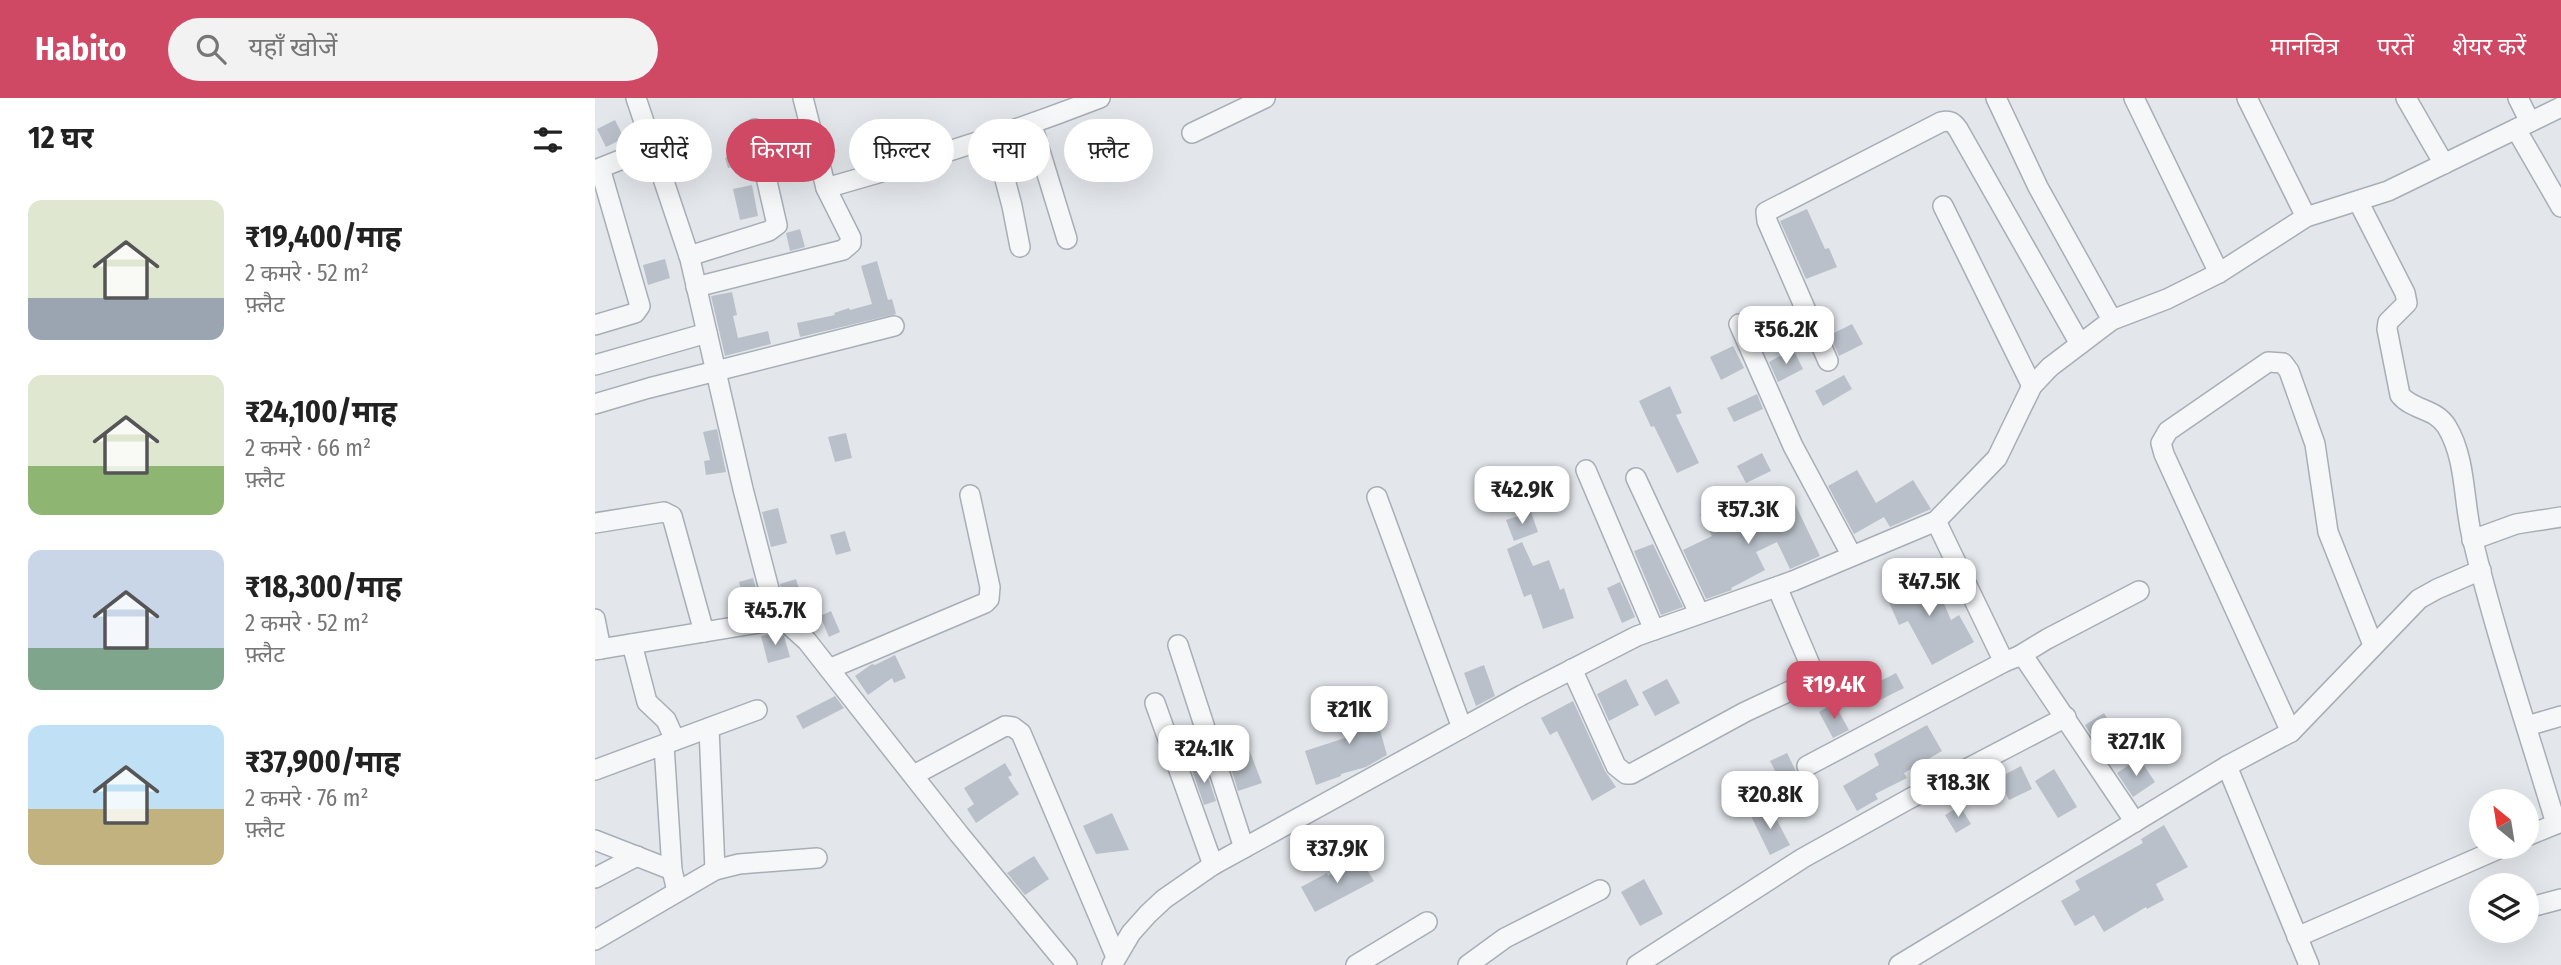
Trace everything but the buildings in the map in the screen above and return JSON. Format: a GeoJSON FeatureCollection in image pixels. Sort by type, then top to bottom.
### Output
{"type":"FeatureCollection","features":[{"type":"Feature","properties":{"kind":"street"},"geometry":{"type":"LineString","coordinates":[[636,98],[643,119]]}},
{"type":"Feature","properties":{"kind":"street"},"geometry":{"type":"LineString","coordinates":[[697,287],[847,247],[851,243],[826,188],[803,98]]}},
{"type":"Feature","properties":{"kind":"street"},"geometry":{"type":"LineString","coordinates":[[1047,119],[1100,98]]}},
{"type":"Feature","properties":{"kind":"street"},"geometry":{"type":"LineString","coordinates":[[1192,133],[1265,98]]}},
{"type":"Feature","properties":{"kind":"street"},"geometry":{"type":"LineString","coordinates":[[1996,98],[2038,187],[2112,320]]}},
{"type":"Feature","properties":{"kind":"street"},"geometry":{"type":"LineString","coordinates":[[2134,98],[2218,273]]}},
{"type":"Feature","properties":{"kind":"street"},"geometry":{"type":"LineString","coordinates":[[2247,98],[2306,217]]}},
{"type":"Feature","properties":{"kind":"street"},"geometry":{"type":"LineString","coordinates":[[2406,98],[2444,164]]}},
{"type":"Feature","properties":{"kind":"street"},"geometry":{"type":"LineString","coordinates":[[2518,98],[2523,125],[2561,207]]}},
{"type":"Feature","properties":{"kind":"street"},"geometry":{"type":"LineString","coordinates":[[1114,961],[1131,933],[1164,899],[1213,865],[1572,669],[1654,630],[1777,586],[1936,522],[1997,458],[2032,386],[2050,367],[2112,320],[2167,299],[2218,273],[2306,217],[2388,191],[2561,107]]}},
{"type":"Feature","properties":{"kind":"street"},"geometry":{"type":"LineString","coordinates":[[1828,361],[1767,221],[1766,212],[1941,122],[1948,121],[1958,129],[2080,344]]}},
{"type":"Feature","properties":{"kind":"street"},"geometry":{"type":"LineString","coordinates":[[826,188],[968,146]]}},
{"type":"Feature","properties":{"kind":"street"},"geometry":{"type":"LineString","coordinates":[[595,325],[635,313],[640,306],[597,169],[616,162]]}},
{"type":"Feature","properties":{"kind":"street"},"geometry":{"type":"LineString","coordinates":[[665,182],[697,287],[777,620]]}},
{"type":"Feature","properties":{"kind":"street"},"geometry":{"type":"LineString","coordinates":[[689,256],[769,231],[777,225],[767,182]]}},
{"type":"Feature","properties":{"kind":"street"},"geometry":{"type":"LineString","coordinates":[[1006,182],[1020,247]]}},
{"type":"Feature","properties":{"kind":"street"},"geometry":{"type":"LineString","coordinates":[[1050,182],[1067,239]]}},
{"type":"Feature","properties":{"kind":"street"},"geometry":{"type":"LineString","coordinates":[[2358,201],[2405,293],[2407,303],[2388,322],[2387,329],[2397,388],[2405,401],[2423,407],[2442,419],[2457,447],[2472,540],[2558,823],[2539,831]]}},
{"type":"Feature","properties":{"kind":"street"},"geometry":{"type":"LineString","coordinates":[[1943,206],[2032,386]]}},
{"type":"Feature","properties":{"kind":"street"},"geometry":{"type":"LineString","coordinates":[[1739,324],[1793,446],[1852,556]]}},
{"type":"Feature","properties":{"kind":"street"},"geometry":{"type":"LineString","coordinates":[[595,404],[715,370],[894,326]]}},
{"type":"Feature","properties":{"kind":"street"},"geometry":{"type":"LineString","coordinates":[[595,365],[707,333]]}},
{"type":"Feature","properties":{"kind":"street"},"geometry":{"type":"LineString","coordinates":[[2291,732],[2161,443],[2168,431],[2269,362],[2283,363],[2289,371],[2315,444],[2328,532],[2373,645]]}},
{"type":"Feature","properties":{"kind":"street"},"geometry":{"type":"LineString","coordinates":[[1586,470],[1654,630]]}},
{"type":"Feature","properties":{"kind":"street"},"geometry":{"type":"LineString","coordinates":[[1636,478],[1699,613]]}},
{"type":"Feature","properties":{"kind":"street"},"geometry":{"type":"LineString","coordinates":[[829,669],[989,599],[990,587],[970,495]]}},
{"type":"Feature","properties":{"kind":"street"},"geometry":{"type":"LineString","coordinates":[[1377,497],[1462,728]]}},
{"type":"Feature","properties":{"kind":"street"},"geometry":{"type":"LineString","coordinates":[[595,523],[664,512],[672,516],[704,632]]}},
{"type":"Feature","properties":{"kind":"street"},"geometry":{"type":"LineString","coordinates":[[2472,540],[2516,524],[2561,517]]}},
{"type":"Feature","properties":{"kind":"street"},"geometry":{"type":"LineString","coordinates":[[1936,522],[2011,659]]}},
{"type":"Feature","properties":{"kind":"street"},"geometry":{"type":"LineString","coordinates":[[1899,965],[2227,766],[2291,732],[2419,599],[2481,570]]}},
{"type":"Feature","properties":{"kind":"street"},"geometry":{"type":"LineString","coordinates":[[1572,669],[1616,766],[1626,774],[1631,774],[1811,679],[1811,667],[1777,586]]}},
{"type":"Feature","properties":{"kind":"street"},"geometry":{"type":"LineString","coordinates":[[1807,766],[2139,591]]}},
{"type":"Feature","properties":{"kind":"street"},"geometry":{"type":"LineString","coordinates":[[595,619],[598,649],[777,620],[787,623],[829,669],[1067,965]]}},
{"type":"Feature","properties":{"kind":"street"},"geometry":{"type":"LineString","coordinates":[[632,644],[647,702],[666,720],[672,870],[677,891]]}},
{"type":"Feature","properties":{"kind":"street"},"geometry":{"type":"LineString","coordinates":[[1178,645],[1244,848]]}},
{"type":"Feature","properties":{"kind":"street"},"geometry":{"type":"LineString","coordinates":[[2011,659],[2027,660],[2134,822]]}},
{"type":"Feature","properties":{"kind":"street"},"geometry":{"type":"LineString","coordinates":[[1155,703],[1213,865]]}},
{"type":"Feature","properties":{"kind":"street"},"geometry":{"type":"LineString","coordinates":[[595,770],[757,710]]}},
{"type":"Feature","properties":{"kind":"street"},"geometry":{"type":"LineString","coordinates":[[2527,726],[2561,716]]}},
{"type":"Feature","properties":{"kind":"street"},"geometry":{"type":"LineString","coordinates":[[1637,965],[1803,858],[2066,717]]}},
{"type":"Feature","properties":{"kind":"street"},"geometry":{"type":"LineString","coordinates":[[914,775],[1005,726],[1013,727],[1021,733],[1114,961]]}},
{"type":"Feature","properties":{"kind":"street"},"geometry":{"type":"LineString","coordinates":[[709,728],[715,870]]}},
{"type":"Feature","properties":{"kind":"street"},"geometry":{"type":"LineString","coordinates":[[2227,766],[2309,965]]}},
{"type":"Feature","properties":{"kind":"street"},"geometry":{"type":"LineString","coordinates":[[595,840],[672,870]]}},
{"type":"Feature","properties":{"kind":"street"},"geometry":{"type":"LineString","coordinates":[[595,878],[637,856]]}},
{"type":"Feature","properties":{"kind":"street"},"geometry":{"type":"LineString","coordinates":[[595,940],[715,870],[739,864],[817,858]]}},
{"type":"Feature","properties":{"kind":"street"},"geometry":{"type":"LineString","coordinates":[[2298,937],[2476,859]]}},
{"type":"Feature","properties":{"kind":"street"},"geometry":{"type":"LineString","coordinates":[[1468,965],[1505,938],[1599,890]]}},
{"type":"Feature","properties":{"kind":"street"},"geometry":{"type":"LineString","coordinates":[[2539,905],[2561,899]]}},
{"type":"Feature","properties":{"kind":"street"},"geometry":{"type":"LineString","coordinates":[[1356,965],[1427,922]]}}]}
